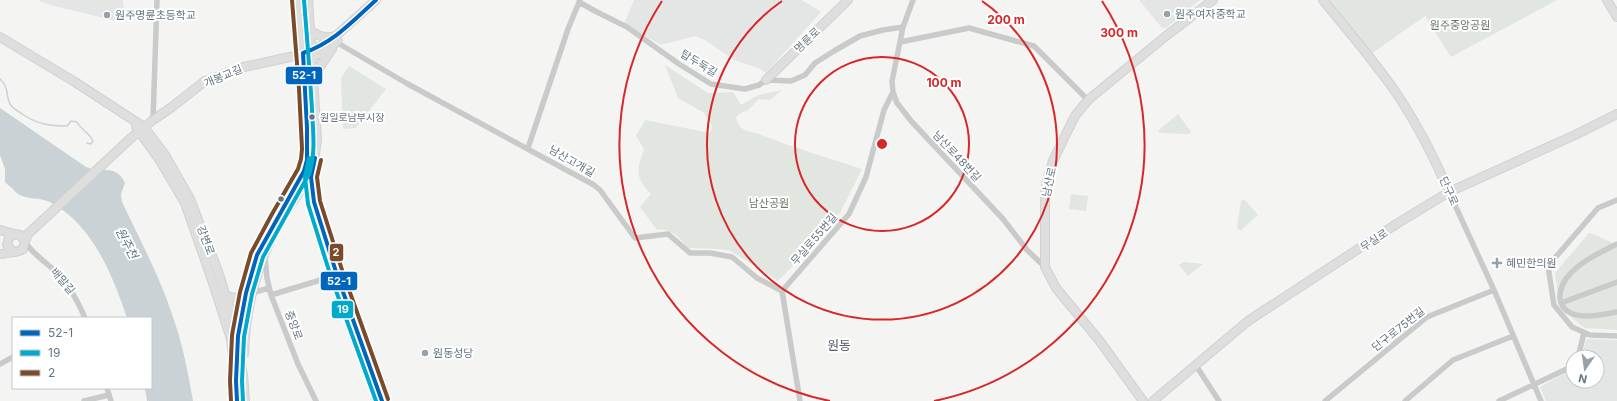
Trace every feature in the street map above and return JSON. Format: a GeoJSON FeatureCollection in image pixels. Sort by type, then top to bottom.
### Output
{"type":"FeatureCollection","features":[{"type":"Feature","properties":{"kind":"street"},"geometry":{"type":"LineString","coordinates":[[153,120],[157,0]]}},
{"type":"Feature","properties":{"kind":"street"},"geometry":{"type":"LineString","coordinates":[[237,401],[249,293],[265,253],[281,220],[311,176],[313,169],[317,139],[314,82],[307,55],[298,0]]}},
{"type":"Feature","properties":{"kind":"street"},"geometry":{"type":"LineString","coordinates":[[245,401],[240,380],[238,336],[257,255],[304,171],[307,160],[307,55],[310,30],[308,0]]}},
{"type":"Feature","properties":{"kind":"street"},"geometry":{"type":"LineString","coordinates":[[314,82],[336,39],[376,0]]}},
{"type":"Feature","properties":{"kind":"street"},"geometry":{"type":"LineString","coordinates":[[310,30],[327,38],[336,39],[383,0]]}},
{"type":"Feature","properties":{"kind":"street","name":"명륜로"},"geometry":{"type":"LineString","coordinates":[[766,80],[848,0]]}},
{"type":"Feature","properties":{"kind":"street"},"geometry":{"type":"LineString","coordinates":[[893,92],[892,82],[903,27],[913,0]]}},
{"type":"Feature","properties":{"kind":"street","name":"남산로"},"geometry":{"type":"LineString","coordinates":[[1143,401],[1098,340],[1056,288],[1045,267],[1045,193],[1047,180],[1053,161],[1075,116],[1088,100],[1166,36],[1213,0]]}},
{"type":"Feature","properties":{"kind":"street","name":"단구로"},"geometry":{"type":"LineString","coordinates":[[1323,0],[1398,96],[1440,170],[1494,290],[1541,401]]}},
{"type":"Feature","properties":{"kind":"street"},"geometry":{"type":"LineString","coordinates":[[1607,0],[1617,18]]}},
{"type":"Feature","properties":{"kind":"street"},"geometry":{"type":"LineString","coordinates":[[528,148],[543,100],[580,1]]}},
{"type":"Feature","properties":{"kind":"street","name":"탑두둑길"},"geometry":{"type":"LineString","coordinates":[[580,1],[595,11],[627,27],[679,64],[711,84],[745,89],[759,85],[766,80],[791,81],[805,75],[815,63],[860,36],[903,27]]}},
{"type":"Feature","properties":{"kind":"street"},"geometry":{"type":"LineString","coordinates":[[900,42],[969,28],[1034,46],[1088,100]]}},
{"type":"Feature","properties":{"kind":"street","name":"강변로"},"geometry":{"type":"LineString","coordinates":[[0,37],[75,82],[131,119],[165,155],[190,199],[218,272],[238,336]]}},
{"type":"Feature","properties":{"kind":"street","name":"개봉교길"},"geometry":{"type":"LineString","coordinates":[[23,237],[141,129],[210,79],[244,66],[307,55],[336,39]]}},
{"type":"Feature","properties":{"kind":"street","name":"남산고개길"},"geometry":{"type":"LineString","coordinates":[[336,39],[413,86],[569,170],[600,190],[635,238],[668,234],[690,253],[710,253],[732,257],[757,278],[782,291]]}},
{"type":"Feature","properties":{"kind":"street","name":"남산로48번길"},"geometry":{"type":"LineString","coordinates":[[893,92],[897,103],[912,122],[998,214],[1027,250],[1045,267]]}},
{"type":"Feature","properties":{"kind":"street","name":"무실로55번길"},"geometry":{"type":"LineString","coordinates":[[782,291],[849,214],[866,177],[884,110],[893,92]]}},
{"type":"Feature","properties":{"kind":"street","name":"무실로"},"geometry":{"type":"LineString","coordinates":[[1153,401],[1195,364],[1248,321],[1398,223],[1449,192],[1569,138],[1617,114]]}},
{"type":"Feature","properties":{"kind":"street","name":"강변로"},"geometry":{"type":"LineString","coordinates":[[141,129],[185,203],[231,339],[240,380]]}},
{"type":"Feature","properties":{"kind":"street"},"geometry":{"type":"LineString","coordinates":[[311,176],[314,202],[337,275],[382,401]]}},
{"type":"Feature","properties":{"kind":"street"},"geometry":{"type":"LineString","coordinates":[[1617,200],[1598,208],[1548,266],[1554,305],[1572,327],[1590,335],[1617,336]]}},
{"type":"Feature","properties":{"kind":"street"},"geometry":{"type":"LineString","coordinates":[[1,230],[23,237],[31,252]]}},
{"type":"Feature","properties":{"kind":"street"},"geometry":{"type":"LineString","coordinates":[[1,230],[11,247],[31,252]]}},
{"type":"Feature","properties":{"kind":"street"},"geometry":{"type":"LineString","coordinates":[[11,247],[11,235],[23,237]]}},
{"type":"Feature","properties":{"kind":"street"},"geometry":{"type":"LineString","coordinates":[[1,255],[11,247],[23,249],[23,237]]}},
{"type":"Feature","properties":{"kind":"street"},"geometry":{"type":"LineString","coordinates":[[1617,244],[1586,260],[1570,274],[1562,286],[1560,296],[1561,303],[1565,309],[1577,315],[1597,316],[1617,312]]}},
{"type":"Feature","properties":{"kind":"street","name":"배말길"},"geometry":{"type":"LineString","coordinates":[[31,252],[53,269],[66,283],[77,299],[85,317]]}},
{"type":"Feature","properties":{"kind":"street","name":"중앙로"},"geometry":{"type":"LineString","coordinates":[[265,253],[267,278],[271,295],[298,364],[316,401]]}},
{"type":"Feature","properties":{"kind":"street"},"geometry":{"type":"LineString","coordinates":[[271,295],[337,275]]}},
{"type":"Feature","properties":{"kind":"street"},"geometry":{"type":"LineString","coordinates":[[1561,303],[1617,282]]}},
{"type":"Feature","properties":{"kind":"street"},"geometry":{"type":"LineString","coordinates":[[224,294],[229,297],[239,298],[249,293],[270,288]]}},
{"type":"Feature","properties":{"kind":"street","name":"단구로75번길"},"geometry":{"type":"LineString","coordinates":[[1328,400],[1427,317],[1494,290]]}},
{"type":"Feature","properties":{"kind":"street"},"geometry":{"type":"LineString","coordinates":[[782,291],[800,401]]}},
{"type":"Feature","properties":{"kind":"street"},"geometry":{"type":"LineString","coordinates":[[1580,349],[1584,333]]}},
{"type":"Feature","properties":{"kind":"street"},"geometry":{"type":"LineString","coordinates":[[1405,401],[1453,360],[1513,336]]}},
{"type":"Feature","properties":{"kind":"street"},"geometry":{"type":"LineString","coordinates":[[0,364],[12,358]]}},
{"type":"Feature","properties":{"kind":"street"},"geometry":{"type":"LineString","coordinates":[[1195,364],[1220,401]]}},
{"type":"Feature","properties":{"kind":"street"},"geometry":{"type":"LineString","coordinates":[[1499,401],[1565,370]]}},
{"type":"Feature","properties":{"kind":"street"},"geometry":{"type":"LineString","coordinates":[[84,401],[110,398]]}},
{"type":"Feature","properties":{"kind":"shaded area","name":"원주명륜초등학교"},"geometry":{"type":"Polygon","coordinates":[[[38,0],[123,0],[124,8],[120,22],[50,5],[38,0]]]}},
{"type":"Feature","properties":{"kind":"shaded area"},"geometry":{"type":"Polygon","coordinates":[[[634,0],[802,0],[821,12],[766,73],[758,68],[734,60],[705,40],[695,36],[661,45],[624,24],[634,0]]]}},
{"type":"Feature","properties":{"kind":"shaded area","name":"원주여자중학교"},"geometry":{"type":"Polygon","coordinates":[[[1139,0],[1200,0],[1166,28],[1161,27],[1139,0]]]}},
{"type":"Feature","properties":{"kind":"shaded area"},"geometry":{"type":"Polygon","coordinates":[[[1587,339],[1617,340],[1617,401],[1546,401],[1540,387],[1565,373],[1565,389],[1605,389],[1605,349],[1583,349],[1587,339]]]}},
{"type":"Feature","properties":{"kind":"green space","name":"원주중앙공원"},"geometry":{"type":"Polygon","coordinates":[[[1329,0],[1557,0],[1451,57],[1425,16],[1371,54],[1329,0]]]}},
{"type":"Feature","properties":{"kind":"green space","name":"남산공원"},"geometry":{"type":"Polygon","coordinates":[[[665,65],[708,93],[733,92],[741,105],[758,95],[782,90],[770,100],[759,99],[747,111],[739,114],[736,118],[740,127],[796,148],[862,169],[841,211],[820,239],[778,281],[731,251],[688,248],[675,234],[667,230],[657,230],[640,207],[651,194],[642,183],[638,173],[639,163],[644,149],[636,136],[645,120],[710,133],[712,126],[704,113],[678,98],[665,65]]]}},
{"type":"Feature","properties":{"kind":"green space"},"geometry":{"type":"Polygon","coordinates":[[[349,66],[386,89],[356,128],[343,129],[341,78],[349,66]]]}},
{"type":"Feature","properties":{"kind":"green space"},"geometry":{"type":"Polygon","coordinates":[[[1178,114],[1191,132],[1189,134],[1160,133],[1158,131],[1178,114]]]}},
{"type":"Feature","properties":{"kind":"green space"},"geometry":{"type":"Polygon","coordinates":[[[1071,194],[1088,196],[1086,211],[1069,209],[1071,194]]]}},
{"type":"Feature","properties":{"kind":"green space"},"geometry":{"type":"Polygon","coordinates":[[[1244,199],[1258,215],[1240,231],[1237,227],[1241,201],[1244,199]]]}},
{"type":"Feature","properties":{"kind":"green space"},"geometry":{"type":"Polygon","coordinates":[[[1589,233],[1617,245],[1617,330],[1585,328],[1572,318],[1559,302],[1555,273],[1589,233]]]}},
{"type":"Feature","properties":{"kind":"green space"},"geometry":{"type":"Polygon","coordinates":[[[1184,262],[1203,264],[1188,276],[1179,265],[1184,262]]]}},
{"type":"Feature","properties":{"kind":"water","name":"원주천"},"geometry":{"type":"Polygon","coordinates":[[[0,108],[86,167],[97,170],[113,171],[121,177],[125,183],[121,194],[122,202],[162,288],[177,328],[193,401],[147,401],[145,389],[152,389],[152,317],[127,317],[115,285],[99,252],[89,237],[65,212],[50,202],[42,199],[22,196],[7,184],[5,182],[5,169],[0,155],[0,108]]]}},
{"type":"Feature","properties":{"kind":"waterway"},"geometry":{"type":"LineString","coordinates":[[0,79],[5,86],[10,104],[16,110],[33,120],[54,126],[67,126],[71,121],[77,122],[93,141],[91,144],[87,143]]}},
{"type":"Feature","properties":{"kind":"transit line","name":"2"},"geometry":{"type":"LineString","coordinates":[[231,401],[230,381],[232,335],[240,292],[251,253],[298,169],[301,159],[302,149],[299,89],[292,0]]}},
{"type":"Feature","properties":{"kind":"transit line","name":"19"},"geometry":{"type":"LineString","coordinates":[[243,401],[242,381],[244,337],[252,294],[263,257],[309,174],[313,158],[314,142],[304,0]]}},
{"type":"Feature","properties":{"kind":"transit line","name":"52-1"},"geometry":{"type":"LineString","coordinates":[[237,401],[236,381],[238,336],[246,293],[257,255],[304,171],[307,160],[303,53],[314,49],[342,31],[376,0]]}},
{"type":"Feature","properties":{"kind":"transit line","name":"19"},"geometry":{"type":"LineString","coordinates":[[309,158],[305,177],[308,204],[331,277],[376,401]]}},
{"type":"Feature","properties":{"kind":"transit line","name":"52-1"},"geometry":{"type":"LineString","coordinates":[[315,158],[311,177],[314,202],[337,275],[382,401]]}},
{"type":"Feature","properties":{"kind":"transit line","name":"2"},"geometry":{"type":"LineString","coordinates":[[321,160],[317,177],[320,201],[343,273],[388,399]]}},
{"type":"Feature","properties":{"kind":"place","name":"원주여자중학교"},"geometry":{"type":"Point","coordinates":[1167,14]}},
{"type":"Feature","properties":{"kind":"place","name":"원주명륜초등학교"},"geometry":{"type":"Point","coordinates":[107,15]}},
{"type":"Feature","properties":{"kind":"place","name":"원일로남부시장"},"geometry":{"type":"Point","coordinates":[312,117]}},
{"type":"Feature","properties":{"kind":"place","name":"혜민한의원"},"geometry":{"type":"Point","coordinates":[1497,263]}},
{"type":"Feature","properties":{"kind":"place","name":"원동성당"},"geometry":{"type":"Point","coordinates":[425,353]}},
{"type":"Feature","properties":{"kind":"district","name":"원동"},"geometry":{"type":"Point","coordinates":[839,345]}}]}
